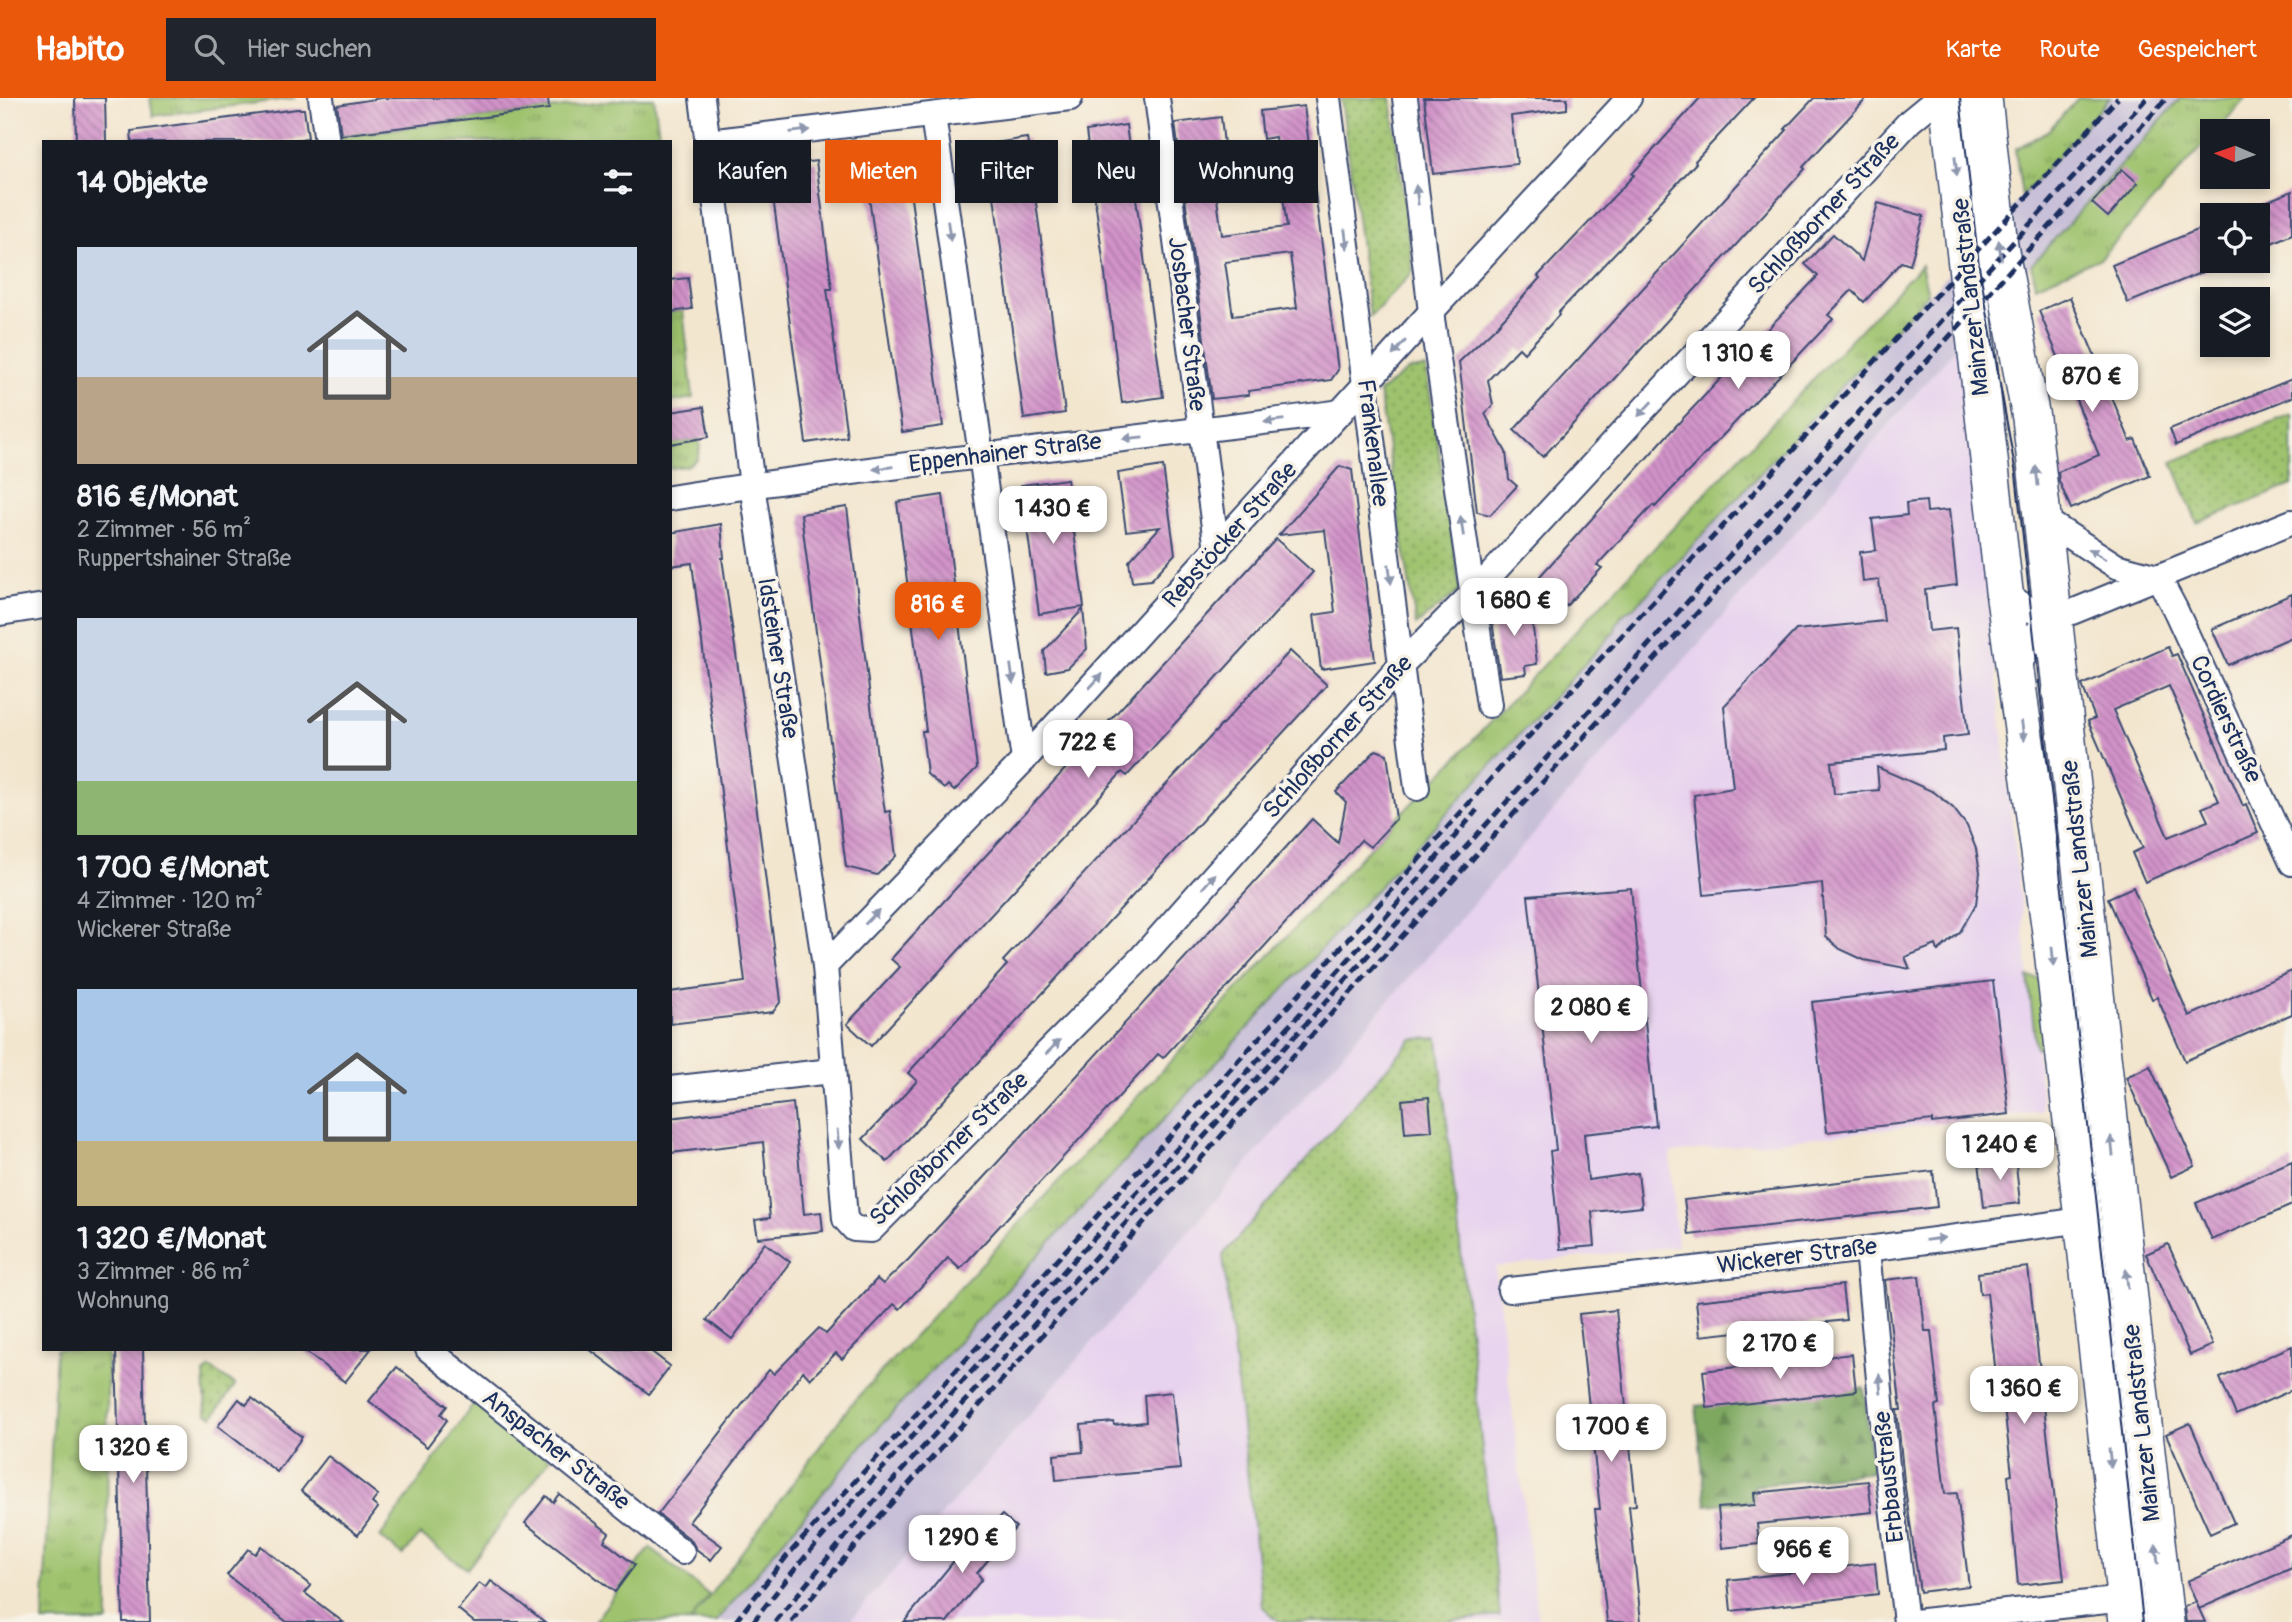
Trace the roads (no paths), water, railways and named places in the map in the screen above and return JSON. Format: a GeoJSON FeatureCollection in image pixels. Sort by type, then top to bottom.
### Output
{"type":"FeatureCollection","features":[{"type":"Feature","properties":{"kind":"main road","name":"Mainzer Landstraße"},"geometry":{"type":"LineString","coordinates":[[1948,98],[2004,591],[2043,866],[2127,1611]]}},
{"type":"Feature","properties":{"kind":"main road","name":"Mainzer Landstraße"},"geometry":{"type":"LineString","coordinates":[[1983,98],[1999,246],[2025,379],[2042,518],[2165,1622]]}},
{"type":"Feature","properties":{"kind":"street"},"geometry":{"type":"LineString","coordinates":[[321,98],[327,140]]}},
{"type":"Feature","properties":{"kind":"street","name":"Idsteiner Straße"},"geometry":{"type":"LineString","coordinates":[[702,98],[708,140]]}},
{"type":"Feature","properties":{"kind":"street"},"geometry":{"type":"LineString","coordinates":[[725,140],[1070,98]]}},
{"type":"Feature","properties":{"kind":"street","name":"Josbacher Straße"},"geometry":{"type":"LineString","coordinates":[[1157,98],[1217,550]]}},
{"type":"Feature","properties":{"kind":"street","name":"Frankenallee"},"geometry":{"type":"LineString","coordinates":[[1328,98],[1417,788]]}},
{"type":"Feature","properties":{"kind":"street"},"geometry":{"type":"LineString","coordinates":[[1405,98],[1431,312],[1489,705]]}},
{"type":"Feature","properties":{"kind":"street","name":"Rebstöcker Straße"},"geometry":{"type":"LineString","coordinates":[[824,966],[1024,760],[1629,98]]}},
{"type":"Feature","properties":{"kind":"street","name":"Schloßborner Straße"},"geometry":{"type":"LineString","coordinates":[[845,1219],[854,1229],[871,1230],[1141,958],[1402,664],[1472,594],[1910,121],[1938,98]]}},
{"type":"Feature","properties":{"kind":"street"},"geometry":{"type":"LineString","coordinates":[[933,115],[1024,760]]}},
{"type":"Feature","properties":{"kind":"street","name":"Idsteiner Straße"},"geometry":{"type":"LineString","coordinates":[[716,203],[752,485],[824,966],[845,1219]]}},
{"type":"Feature","properties":{"kind":"street","name":"Eppenhainer Straße"},"geometry":{"type":"LineString","coordinates":[[672,498],[980,455],[1201,431],[1341,412]]}},
{"type":"Feature","properties":{"kind":"street"},"geometry":{"type":"LineString","coordinates":[[2042,518],[2116,566],[2158,577]]}},
{"type":"Feature","properties":{"kind":"street"},"geometry":{"type":"LineString","coordinates":[[2004,591],[2030,611],[2053,617],[2292,522]]}},
{"type":"Feature","properties":{"kind":"street","name":"Cordierstraße"},"geometry":{"type":"LineString","coordinates":[[2158,577],[2292,863]]}},
{"type":"Feature","properties":{"kind":"street"},"geometry":{"type":"LineString","coordinates":[[0,613],[42,606]]}},
{"type":"Feature","properties":{"kind":"street"},"geometry":{"type":"LineString","coordinates":[[2015,679],[2023,655],[2033,638],[2053,617]]}},
{"type":"Feature","properties":{"kind":"street"},"geometry":{"type":"LineString","coordinates":[[672,1089],[832,1071]]}},
{"type":"Feature","properties":{"kind":"street","name":"Wickerer Straße"},"geometry":{"type":"LineString","coordinates":[[1510,1290],[2083,1220]]}},
{"type":"Feature","properties":{"kind":"street","name":"Erbbaustraße"},"geometry":{"type":"LineString","coordinates":[[1867,1248],[1887,1466],[1906,1622]]}},
{"type":"Feature","properties":{"kind":"street","name":"Anspacher Straße"},"geometry":{"type":"LineString","coordinates":[[438,1352],[682,1552]]}},
{"type":"Feature","properties":{"kind":"street"},"geometry":{"type":"LineString","coordinates":[[1914,1622],[2127,1611]]}},
{"type":"Feature","properties":{"kind":"tram line"},"geometry":{"type":"LineString","coordinates":[[1960,98],[1979,266],[2016,474],[2143,1622]]}},
{"type":"Feature","properties":{"kind":"railway"},"geometry":{"type":"LineString","coordinates":[[735,1622],[787,1556],[1310,982],[1519,747],[2118,98]]}},
{"type":"Feature","properties":{"kind":"railway"},"geometry":{"type":"LineString","coordinates":[[775,1622],[879,1496],[1993,264],[2147,98]]}},
{"type":"Feature","properties":{"kind":"railway"},"geometry":{"type":"LineString","coordinates":[[791,1622],[880,1516],[1311,1036],[2167,98]]}},
{"type":"Feature","properties":{"kind":"railway"},"geometry":{"type":"LineString","coordinates":[[753,1622],[870,1482],[1178,1148],[1419,879],[1477,810]]}}]}
